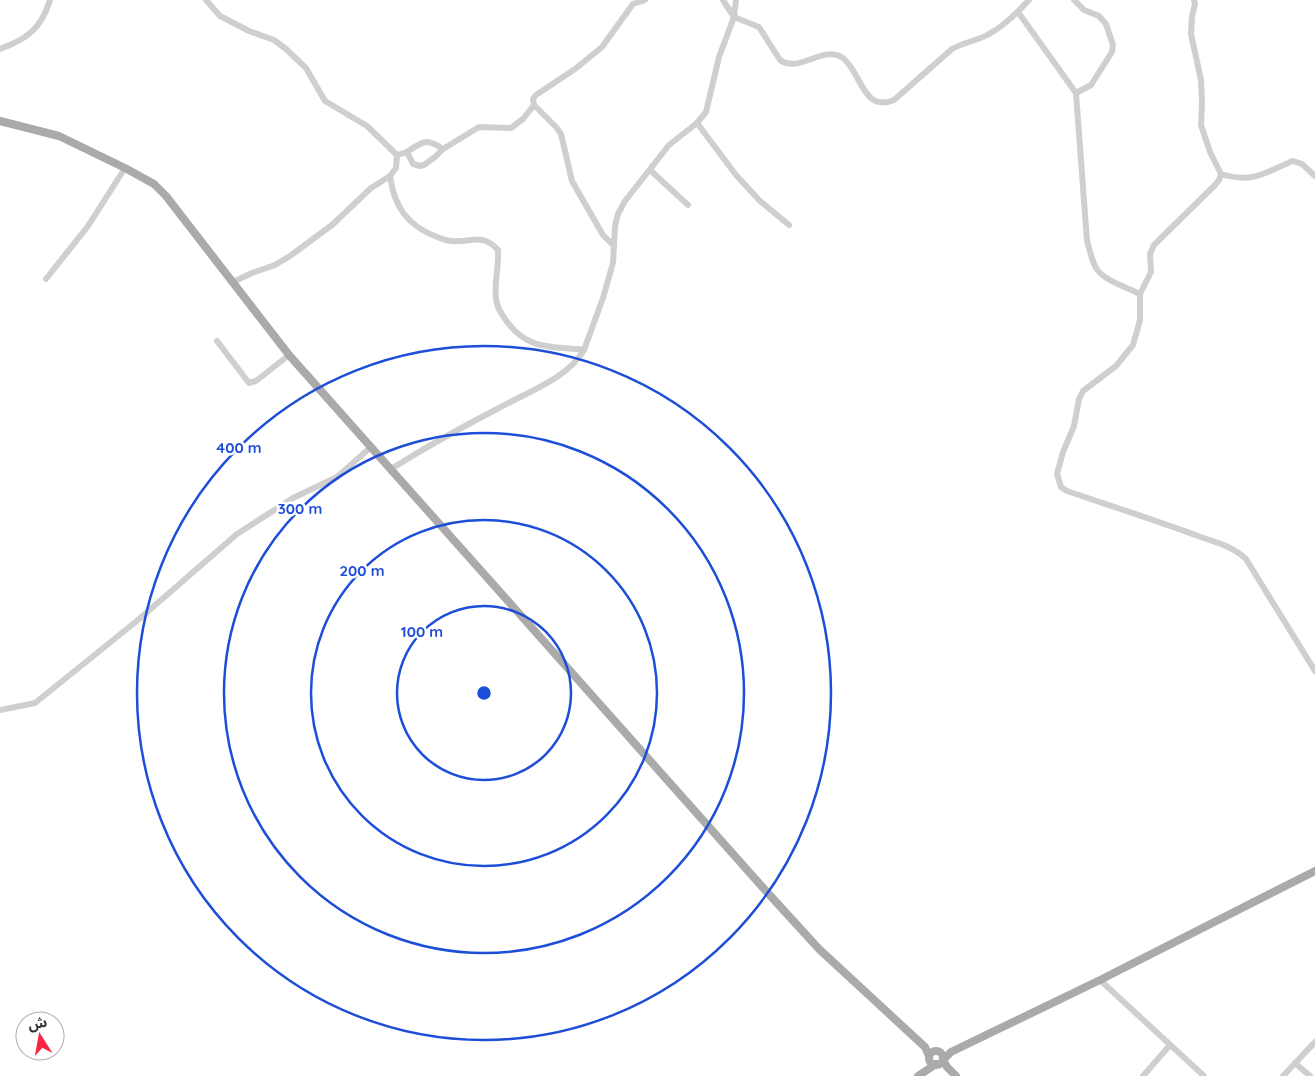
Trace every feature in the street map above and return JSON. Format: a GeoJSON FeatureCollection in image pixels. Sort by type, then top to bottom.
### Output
{"type":"FeatureCollection","features":[{"type":"Feature","properties":{"kind":"main road"},"geometry":{"type":"LineString","coordinates":[[0,121],[59,136],[126,168],[154,184],[166,196],[289,355],[812,942],[956,1076]]}},
{"type":"Feature","properties":{"kind":"main road"},"geometry":{"type":"LineString","coordinates":[[918,1076],[936,1058],[1100,980],[1315,872]]}},
{"type":"Feature","properties":{"kind":"street"},"geometry":{"type":"LineString","coordinates":[[0,49],[20,42],[30,33],[40,23],[50,0]]}},
{"type":"Feature","properties":{"kind":"street"},"geometry":{"type":"LineString","coordinates":[[206,0],[220,16],[249,31],[274,40],[286,49],[306,68],[325,101],[368,126],[397,155],[396,168],[390,176],[371,188],[332,225],[275,265],[233,282]]}},
{"type":"Feature","properties":{"kind":"street"},"geometry":{"type":"LineString","coordinates":[[614,246],[603,235],[572,181],[561,134],[534,106],[533,99],[602,47],[633,4],[644,0]]}},
{"type":"Feature","properties":{"kind":"street"},"geometry":{"type":"LineString","coordinates":[[723,0],[734,17],[759,27],[780,60],[785,64],[794,65],[827,54],[836,54],[851,66],[868,96],[878,102],[894,100],[952,49],[960,44],[989,35],[1018,12],[1029,0]]}},
{"type":"Feature","properties":{"kind":"street"},"geometry":{"type":"LineString","coordinates":[[391,469],[496,409],[542,386],[580,357],[603,298],[613,263],[615,226],[618,214],[625,201],[669,145],[706,112],[719,57],[734,17],[736,0]]}},
{"type":"Feature","properties":{"kind":"street"},"geometry":{"type":"LineString","coordinates":[[1074,0],[1084,10],[1099,16],[1106,24],[1113,45],[1112,52],[1091,85],[1076,93]]}},
{"type":"Feature","properties":{"kind":"street"},"geometry":{"type":"LineString","coordinates":[[1194,0],[1191,34],[1202,80],[1201,125],[1210,152],[1221,174],[1232,178],[1247,178],[1274,170],[1293,161],[1302,164],[1315,176]]}},
{"type":"Feature","properties":{"kind":"street"},"geometry":{"type":"LineString","coordinates":[[1018,12],[1076,93],[1087,240],[1092,260],[1096,269],[1105,277],[1140,294]]}},
{"type":"Feature","properties":{"kind":"street"},"geometry":{"type":"LineString","coordinates":[[407,152],[413,164],[420,166],[430,162],[443,149],[478,126],[511,128],[523,119],[534,106]]}},
{"type":"Feature","properties":{"kind":"street"},"geometry":{"type":"LineString","coordinates":[[697,122],[736,175],[760,201],[789,225]]}},
{"type":"Feature","properties":{"kind":"street"},"geometry":{"type":"LineString","coordinates":[[397,155],[407,152],[426,141],[430,141],[443,149]]}},
{"type":"Feature","properties":{"kind":"street"},"geometry":{"type":"LineString","coordinates":[[46,279],[88,226],[126,168]]}},
{"type":"Feature","properties":{"kind":"street"},"geometry":{"type":"LineString","coordinates":[[650,170],[688,205]]}},
{"type":"Feature","properties":{"kind":"street"},"geometry":{"type":"LineString","coordinates":[[1221,174],[1215,185],[1154,245],[1150,254],[1151,272],[1140,294],[1140,320],[1133,345],[1116,366],[1097,378],[1082,391],[1074,426],[1063,452],[1057,474],[1061,487],[1067,491],[1233,549],[1242,555],[1315,671]]}},
{"type":"Feature","properties":{"kind":"street"},"geometry":{"type":"LineString","coordinates":[[390,176],[393,192],[405,217],[421,230],[448,241],[486,240],[498,250],[496,300],[501,314],[518,336],[530,343],[546,347],[584,350]]}},
{"type":"Feature","properties":{"kind":"street"},"geometry":{"type":"LineString","coordinates":[[217,341],[249,383],[256,381],[289,355]]}},
{"type":"Feature","properties":{"kind":"street"},"geometry":{"type":"LineString","coordinates":[[0,710],[35,703],[138,620],[237,534],[293,498],[337,477],[371,447]]}},
{"type":"Feature","properties":{"kind":"street"},"geometry":{"type":"LineString","coordinates":[[1100,980],[1204,1076]]}},
{"type":"Feature","properties":{"kind":"street"},"geometry":{"type":"LineString","coordinates":[[1283,1076],[1315,1042]]}},
{"type":"Feature","properties":{"kind":"street"},"geometry":{"type":"LineString","coordinates":[[1143,1076],[1170,1045]]}},
{"type":"Feature","properties":{"kind":"street"},"geometry":{"type":"LineString","coordinates":[[1295,1063],[1310,1076]]}}]}
